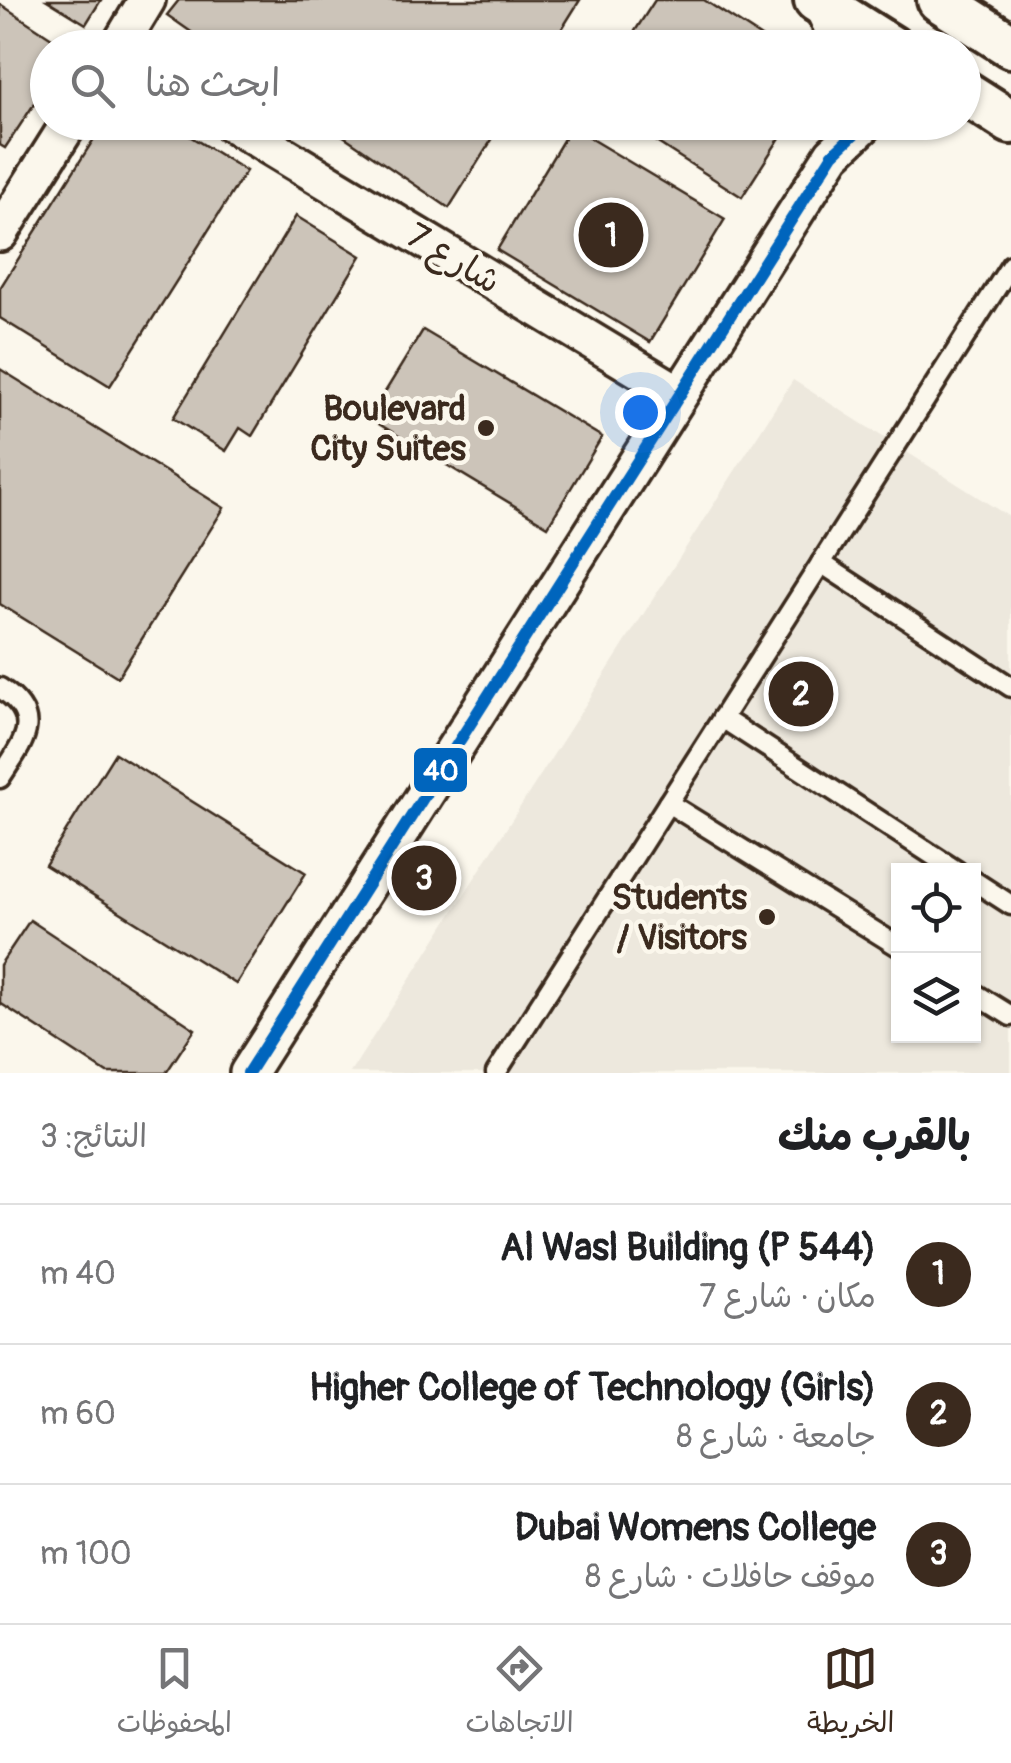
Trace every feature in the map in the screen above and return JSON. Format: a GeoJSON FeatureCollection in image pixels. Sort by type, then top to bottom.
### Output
{"type":"FeatureCollection","features":[{"type":"Feature","properties":{"kind":"street"},"geometry":{"type":"LineString","coordinates":[[129,30],[148,0]]}},
{"type":"Feature","properties":{"kind":"street"},"geometry":{"type":"LineString","coordinates":[[939,0],[1011,46]]}},
{"type":"Feature","properties":{"kind":"street"},"geometry":{"type":"LineString","coordinates":[[818,1],[833,30]]}},
{"type":"Feature","properties":{"kind":"street"},"geometry":{"type":"LineString","coordinates":[[818,1],[864,30]]}},
{"type":"Feature","properties":{"kind":"street"},"geometry":{"type":"LineString","coordinates":[[981,104],[1011,122]]}},
{"type":"Feature","properties":{"kind":"street"},"geometry":{"type":"LineString","coordinates":[[0,233],[59,140]]}},
{"type":"Feature","properties":{"kind":"street","name":"شارع 7"},"geometry":{"type":"LineString","coordinates":[[260,140],[678,394]]}},
{"type":"Feature","properties":{"kind":"street"},"geometry":{"type":"LineString","coordinates":[[248,1073],[838,140]]}},
{"type":"Feature","properties":{"kind":"lane"},"geometry":{"type":"LineString","coordinates":[[496,1073],[1011,266]]}},
{"type":"Feature","properties":{"kind":"lane"},"geometry":{"type":"LineString","coordinates":[[821,564],[1011,687]]}},
{"type":"Feature","properties":{"kind":"lane"},"geometry":{"type":"LineString","coordinates":[[0,688],[15,698],[28,725],[24,740],[0,778]]}},
{"type":"Feature","properties":{"kind":"lane"},"geometry":{"type":"LineString","coordinates":[[722,718],[946,863]]}},
{"type":"Feature","properties":{"kind":"lane"},"geometry":{"type":"LineString","coordinates":[[668,804],[891,942]]}},
{"type":"Feature","properties":{"kind":"lane"},"geometry":{"type":"LineString","coordinates":[[981,886],[1011,905]]}},
{"type":"Feature","properties":{"kind":"lane"},"geometry":{"type":"LineString","coordinates":[[981,997],[1011,1016]]}},
{"type":"Feature","properties":{"kind":"shaded area"},"geometry":{"type":"Polygon","coordinates":[[[793,380],[1011,518],[1011,1073],[350,1073],[793,380]]]}},
{"type":"Feature","properties":{"kind":"building"},"geometry":{"type":"Polygon","coordinates":[[[47,0],[101,0],[86,24],[47,0]]]}},
{"type":"Feature","properties":{"kind":"building"},"geometry":{"type":"Polygon","coordinates":[[[179,0],[580,0],[561,30],[188,30],[167,15],[179,0]]]}},
{"type":"Feature","properties":{"kind":"building"},"geometry":{"type":"Polygon","coordinates":[[[655,0],[704,0],[750,30],[636,30],[655,0]]]}},
{"type":"Feature","properties":{"kind":"building"},"geometry":{"type":"Polygon","coordinates":[[[0,4],[40,30],[30,30],[30,110],[5,148],[0,145],[0,4]]]}},
{"type":"Feature","properties":{"kind":"building"},"geometry":{"type":"Polygon","coordinates":[[[93,140],[196,140],[246,171],[110,386],[0,318],[0,288],[93,140]]]}},
{"type":"Feature","properties":{"kind":"building"},"geometry":{"type":"Polygon","coordinates":[[[349,140],[492,140],[449,208],[349,140]]]}},
{"type":"Feature","properties":{"kind":"building"},"geometry":{"type":"Polygon","coordinates":[[[563,140],[593,140],[725,219],[650,342],[497,250],[563,140]]]}},
{"type":"Feature","properties":{"kind":"building"},"geometry":{"type":"Polygon","coordinates":[[[653,140],[778,140],[742,197],[653,140]]]}},
{"type":"Feature","properties":{"kind":"building"},"geometry":{"type":"Polygon","coordinates":[[[296,216],[361,256],[252,436],[240,428],[226,451],[173,418],[296,216]]]}},
{"type":"Feature","properties":{"kind":"building","name":"Boulevard City Suites"},"geometry":{"type":"Polygon","coordinates":[[[423,330],[602,437],[548,526],[369,418],[423,330]]]}},
{"type":"Feature","properties":{"kind":"building"},"geometry":{"type":"Polygon","coordinates":[[[0,369],[224,508],[118,677],[0,604],[0,369]]]}},
{"type":"Feature","properties":{"kind":"building"},"geometry":{"type":"Polygon","coordinates":[[[115,753],[306,873],[236,984],[45,865],[115,753]]]}},
{"type":"Feature","properties":{"kind":"building"},"geometry":{"type":"Polygon","coordinates":[[[30,920],[195,1029],[166,1073],[107,1073],[0,1003],[0,965],[30,920]]]}},
{"type":"Feature","properties":{"kind":"transit line","name":"40"},"geometry":{"type":"LineString","coordinates":[[248,1073],[833,154],[848,140]]}},
{"type":"Feature","properties":{"kind":"place","name":"Al Wasl Building (P 544)"},"geometry":{"type":"Point","coordinates":[611,235]}},
{"type":"Feature","properties":{"kind":"place","name":"Boulevard City Suites"},"geometry":{"type":"Point","coordinates":[486,428]}},
{"type":"Feature","properties":{"kind":"place","name":"Higher College of Technology (Girls)"},"geometry":{"type":"Point","coordinates":[801,694]}},
{"type":"Feature","properties":{"kind":"place","name":"Dubai Womens College"},"geometry":{"type":"Point","coordinates":[424,878]}},
{"type":"Feature","properties":{"kind":"place","name":"Students / Visitors"},"geometry":{"type":"Point","coordinates":[767,917]}}]}
